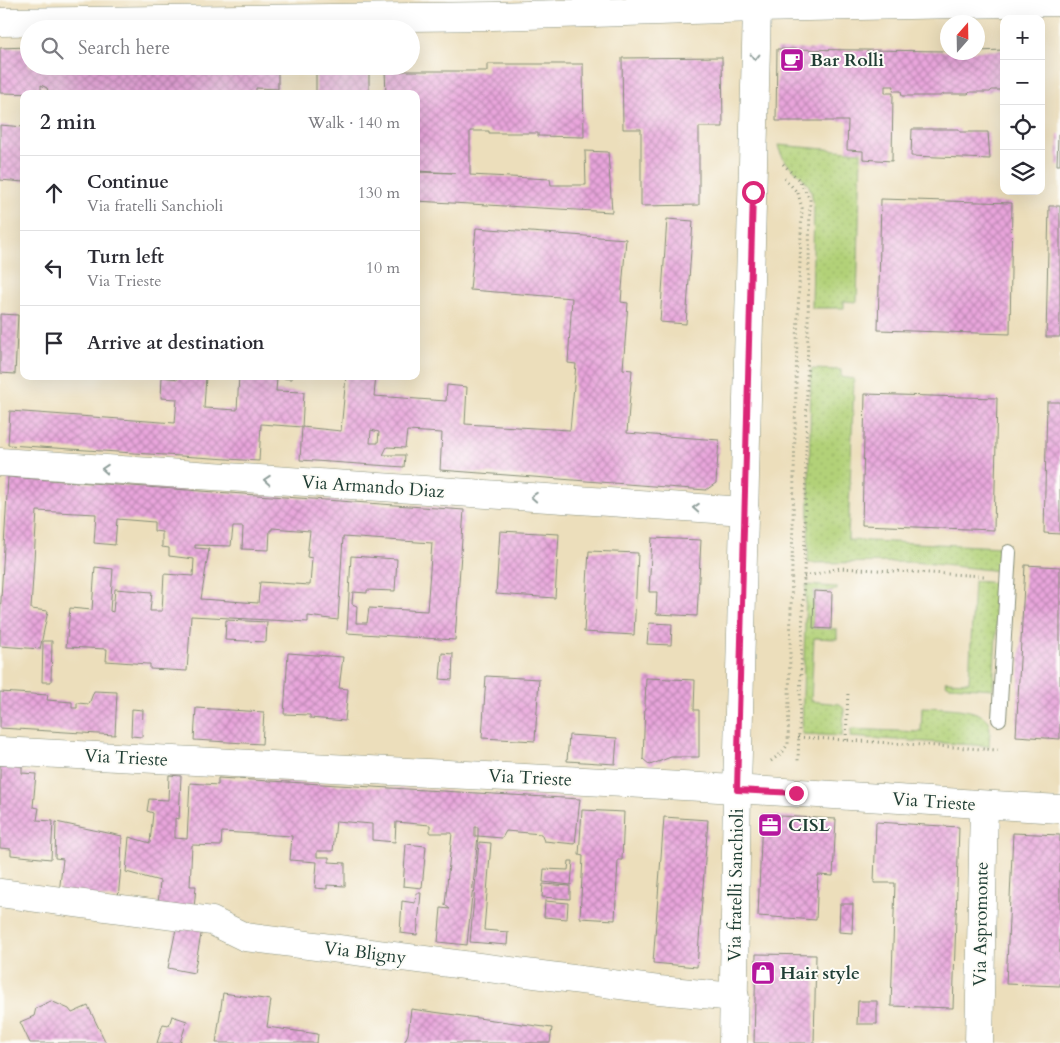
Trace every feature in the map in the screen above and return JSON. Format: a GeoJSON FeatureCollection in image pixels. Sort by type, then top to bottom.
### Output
{"type":"FeatureCollection","features":[{"type":"Feature","properties":{"kind":"street"},"geometry":{"type":"LineString","coordinates":[[164,20],[493,16],[1060,2]]}},
{"type":"Feature","properties":{"kind":"street","name":"Via fratelli Sanchioli"},"geometry":{"type":"LineString","coordinates":[[734,1043],[737,781],[745,511],[766,163],[757,8]]}},
{"type":"Feature","properties":{"kind":"street"},"geometry":{"type":"LineString","coordinates":[[0,22],[20,22]]}},
{"type":"Feature","properties":{"kind":"street","name":"Via Armando Diaz"},"geometry":{"type":"LineString","coordinates":[[0,462],[745,511]]}},
{"type":"Feature","properties":{"kind":"street","name":"Via Trieste"},"geometry":{"type":"LineString","coordinates":[[0,751],[737,781],[984,805],[1060,809]]}},
{"type":"Feature","properties":{"kind":"street","name":"Via Aspromonte"},"geometry":{"type":"LineString","coordinates":[[978,1043],[984,805]]}},
{"type":"Feature","properties":{"kind":"street","name":"Via Bligny"},"geometry":{"type":"LineString","coordinates":[[0,894],[212,921],[245,937],[639,987],[735,997]]}},
{"type":"Feature","properties":{"kind":"lane"},"geometry":{"type":"LineString","coordinates":[[1000,719],[1009,552]]}},
{"type":"Feature","properties":{"kind":"path"},"geometry":{"type":"LineString","coordinates":[[766,163],[799,180],[810,199],[804,577],[798,761]]}},
{"type":"Feature","properties":{"kind":"path"},"geometry":{"type":"LineString","coordinates":[[737,781],[782,753],[788,744],[797,340],[802,208],[798,193],[766,163]]}},
{"type":"Feature","properties":{"kind":"path"},"geometry":{"type":"LineString","coordinates":[[804,577],[840,568],[1008,578]]}},
{"type":"Feature","properties":{"kind":"path"},"geometry":{"type":"LineString","coordinates":[[846,740],[848,692]]}},
{"type":"Feature","properties":{"kind":"path"},"geometry":{"type":"LineString","coordinates":[[798,737],[998,750]]}},
{"type":"Feature","properties":{"kind":"green space"},"geometry":{"type":"Polygon","coordinates":[[[778,145],[861,152],[857,302],[844,301],[844,308],[812,308],[814,207],[812,194],[803,178],[783,158],[778,145]]]}},
{"type":"Feature","properties":{"kind":"green space"},"geometry":{"type":"Polygon","coordinates":[[[811,369],[841,370],[841,377],[854,379],[848,540],[1003,547],[1000,571],[914,562],[808,563],[811,369]]]}},
{"type":"Feature","properties":{"kind":"green space"},"geometry":{"type":"Polygon","coordinates":[[[974,581],[999,583],[993,689],[950,686],[945,681],[969,682],[974,581]]]}},
{"type":"Feature","properties":{"kind":"green space"},"geometry":{"type":"Polygon","coordinates":[[[806,585],[837,587],[837,590],[832,592],[814,591],[813,628],[837,629],[837,639],[814,638],[811,701],[840,704],[844,709],[842,736],[802,734],[806,585]]]}},
{"type":"Feature","properties":{"kind":"green space"},"geometry":{"type":"Polygon","coordinates":[[[922,707],[958,709],[977,713],[984,717],[990,725],[989,746],[850,737],[851,729],[921,732],[922,707]]]}},
{"type":"Feature","properties":{"kind":"building"},"geometry":{"type":"Polygon","coordinates":[[[20,47],[20,75],[278,75],[278,89],[48,90],[41,85],[41,90],[20,90],[20,93],[0,93],[0,48],[20,47]]]}},
{"type":"Feature","properties":{"kind":"building"},"geometry":{"type":"Polygon","coordinates":[[[777,49],[940,51],[940,60],[985,60],[985,51],[1000,50],[1000,90],[970,92],[968,94],[944,94],[940,96],[902,96],[901,91],[893,91],[894,86],[885,86],[885,93],[893,93],[892,161],[863,159],[863,151],[847,150],[848,121],[776,121],[777,49]]]}},
{"type":"Feature","properties":{"kind":"building"},"geometry":{"type":"Polygon","coordinates":[[[722,57],[723,127],[699,127],[699,205],[641,206],[641,129],[623,129],[622,58],[722,57]]]}},
{"type":"Feature","properties":{"kind":"building"},"geometry":{"type":"Polygon","coordinates":[[[487,64],[583,64],[584,137],[538,136],[538,133],[470,131],[470,175],[550,179],[551,185],[586,185],[585,151],[608,152],[612,212],[420,201],[420,172],[455,173],[420,171],[420,90],[386,90],[385,75],[420,75],[420,71],[487,71],[487,64]]]}},
{"type":"Feature","properties":{"kind":"building"},"geometry":{"type":"Polygon","coordinates":[[[316,75],[369,75],[369,90],[316,90],[316,75]]]}},
{"type":"Feature","properties":{"kind":"building"},"geometry":{"type":"Polygon","coordinates":[[[0,125],[20,127],[20,182],[0,180],[0,125]]]}},
{"type":"Feature","properties":{"kind":"building"},"geometry":{"type":"Polygon","coordinates":[[[912,129],[959,129],[960,132],[988,132],[990,159],[911,156],[912,129]]]}},
{"type":"Feature","properties":{"kind":"building"},"geometry":{"type":"Polygon","coordinates":[[[1058,134],[1060,134],[1060,165],[1057,165],[1058,134]]]}},
{"type":"Feature","properties":{"kind":"building"},"geometry":{"type":"Polygon","coordinates":[[[881,199],[1012,203],[1010,334],[878,330],[881,199]]]}},
{"type":"Feature","properties":{"kind":"building"},"geometry":{"type":"Polygon","coordinates":[[[1049,206],[1060,206],[1060,337],[1046,337],[1049,206]]]}},
{"type":"Feature","properties":{"kind":"building"},"geometry":{"type":"Polygon","coordinates":[[[667,219],[693,221],[686,324],[660,322],[667,219]]]}},
{"type":"Feature","properties":{"kind":"building"},"geometry":{"type":"Polygon","coordinates":[[[476,228],[626,239],[621,302],[628,303],[623,369],[632,370],[627,433],[719,440],[716,483],[706,490],[440,470],[442,433],[407,431],[405,448],[387,447],[383,455],[405,455],[404,467],[300,460],[302,427],[341,431],[346,380],[376,380],[374,396],[446,401],[447,385],[467,387],[465,424],[570,430],[576,364],[568,363],[572,298],[470,290],[476,228]],[[371,430],[370,443],[378,443],[379,432],[371,430]]]}},
{"type":"Feature","properties":{"kind":"building"},"geometry":{"type":"Polygon","coordinates":[[[0,314],[18,315],[15,374],[0,373],[0,314]]]}},
{"type":"Feature","properties":{"kind":"building"},"geometry":{"type":"Polygon","coordinates":[[[162,380],[206,380],[204,408],[237,410],[239,380],[277,380],[276,391],[304,392],[302,427],[261,424],[259,461],[8,445],[10,411],[175,423],[177,399],[161,398],[162,380]]]}},
{"type":"Feature","properties":{"kind":"building"},"geometry":{"type":"Polygon","coordinates":[[[865,394],[997,398],[994,530],[862,525],[865,394]]]}},
{"type":"Feature","properties":{"kind":"building"},"geometry":{"type":"Polygon","coordinates":[[[1047,402],[1060,402],[1060,534],[1044,533],[1047,402]]]}},
{"type":"Feature","properties":{"kind":"building"},"geometry":{"type":"Polygon","coordinates":[[[8,477],[464,510],[455,640],[347,633],[351,556],[397,559],[395,591],[367,590],[367,593],[353,592],[352,604],[357,606],[356,623],[367,623],[369,608],[427,611],[432,543],[343,537],[338,620],[308,616],[308,622],[191,616],[187,671],[150,669],[150,664],[106,661],[107,649],[66,647],[70,608],[92,610],[95,567],[113,569],[110,611],[113,612],[115,589],[152,592],[150,611],[162,611],[164,574],[193,576],[194,559],[169,556],[169,548],[162,547],[162,532],[154,531],[154,522],[117,519],[115,545],[94,543],[96,514],[37,511],[31,609],[48,611],[40,649],[0,646],[8,477]],[[233,527],[231,546],[195,545],[195,548],[209,549],[201,599],[258,603],[260,582],[310,585],[312,558],[307,557],[310,531],[272,528],[270,530],[269,550],[242,549],[243,527],[233,527]]]}},
{"type":"Feature","properties":{"kind":"building"},"geometry":{"type":"Polygon","coordinates":[[[500,531],[559,534],[555,598],[496,594],[500,531]]]}},
{"type":"Feature","properties":{"kind":"building"},"geometry":{"type":"Polygon","coordinates":[[[652,538],[701,540],[697,616],[656,614],[657,592],[649,592],[652,538]]]}},
{"type":"Feature","properties":{"kind":"building"},"geometry":{"type":"Polygon","coordinates":[[[589,551],[638,553],[634,635],[584,632],[589,551]]]}},
{"type":"Feature","properties":{"kind":"building"},"geometry":{"type":"Polygon","coordinates":[[[1025,565],[1060,567],[1060,739],[1016,736],[1025,565]]]}},
{"type":"Feature","properties":{"kind":"building"},"geometry":{"type":"Polygon","coordinates":[[[814,591],[832,592],[831,629],[813,628],[814,591]]]}},
{"type":"Feature","properties":{"kind":"building"},"geometry":{"type":"Polygon","coordinates":[[[226,620],[267,622],[266,642],[225,640],[226,620]]]}},
{"type":"Feature","properties":{"kind":"building"},"geometry":{"type":"Polygon","coordinates":[[[649,623],[672,624],[671,645],[647,644],[649,623]]]}},
{"type":"Feature","properties":{"kind":"building"},"geometry":{"type":"Polygon","coordinates":[[[43,641],[52,641],[51,682],[42,682],[43,641]]]}},
{"type":"Feature","properties":{"kind":"building"},"geometry":{"type":"Polygon","coordinates":[[[288,653],[343,657],[339,688],[348,689],[345,721],[310,718],[310,715],[284,714],[288,653]]]}},
{"type":"Feature","properties":{"kind":"building"},"geometry":{"type":"Polygon","coordinates":[[[442,653],[453,654],[452,680],[440,679],[442,653]]]}},
{"type":"Feature","properties":{"kind":"building"},"geometry":{"type":"Polygon","coordinates":[[[486,676],[539,679],[535,741],[482,738],[486,676]]]}},
{"type":"Feature","properties":{"kind":"building"},"geometry":{"type":"Polygon","coordinates":[[[646,678],[695,680],[694,710],[699,710],[699,757],[671,757],[650,765],[643,759],[646,678]]]}},
{"type":"Feature","properties":{"kind":"building"},"geometry":{"type":"Polygon","coordinates":[[[94,691],[117,692],[115,735],[0,728],[0,692],[48,695],[47,700],[72,702],[72,708],[77,708],[77,703],[89,704],[94,691]]]}},
{"type":"Feature","properties":{"kind":"building"},"geometry":{"type":"Polygon","coordinates":[[[196,708],[264,712],[262,744],[194,740],[196,708]]]}},
{"type":"Feature","properties":{"kind":"building"},"geometry":{"type":"Polygon","coordinates":[[[132,709],[143,710],[142,737],[131,736],[132,709]]]}},
{"type":"Feature","properties":{"kind":"building"},"geometry":{"type":"Polygon","coordinates":[[[569,735],[617,738],[615,764],[567,761],[569,735]]]}},
{"type":"Feature","properties":{"kind":"building"},"geometry":{"type":"Polygon","coordinates":[[[0,765],[22,766],[22,773],[36,774],[33,807],[39,808],[37,820],[53,821],[51,859],[11,855],[11,849],[0,848],[0,765]]]}},
{"type":"Feature","properties":{"kind":"building"},"geometry":{"type":"Polygon","coordinates":[[[169,775],[181,776],[179,819],[175,818],[175,838],[187,839],[190,783],[218,785],[218,778],[580,799],[575,844],[544,841],[541,834],[506,831],[502,838],[478,836],[467,945],[438,942],[441,908],[450,909],[445,905],[452,833],[430,833],[430,825],[396,822],[395,842],[372,840],[372,824],[336,821],[333,851],[317,851],[317,857],[329,857],[329,862],[345,863],[345,886],[327,885],[327,889],[315,888],[317,862],[290,860],[292,836],[222,832],[221,846],[192,845],[190,886],[196,886],[194,909],[158,906],[160,881],[126,872],[129,837],[150,843],[153,813],[147,811],[149,799],[168,800],[169,775]],[[475,827],[475,836],[478,836],[478,827],[475,827]]]}},
{"type":"Feature","properties":{"kind":"building"},"geometry":{"type":"Polygon","coordinates":[[[582,810],[624,812],[622,860],[618,860],[615,920],[580,918],[583,856],[579,855],[582,810]]]}},
{"type":"Feature","properties":{"kind":"building"},"geometry":{"type":"Polygon","coordinates":[[[762,815],[836,819],[833,876],[818,875],[816,920],[758,916],[762,815]]]}},
{"type":"Feature","properties":{"kind":"building"},"geometry":{"type":"Polygon","coordinates":[[[664,817],[708,820],[697,967],[653,963],[664,817]]]}},
{"type":"Feature","properties":{"kind":"building"},"geometry":{"type":"Polygon","coordinates":[[[56,822],[122,836],[118,899],[59,893],[63,859],[55,858],[56,822]]]}},
{"type":"Feature","properties":{"kind":"building"},"geometry":{"type":"Polygon","coordinates":[[[876,822],[959,827],[953,1008],[891,1006],[895,883],[874,883],[876,822]]]}},
{"type":"Feature","properties":{"kind":"building"},"geometry":{"type":"Polygon","coordinates":[[[1013,833],[1060,835],[1060,986],[1006,984],[1013,833]]]}},
{"type":"Feature","properties":{"kind":"building"},"geometry":{"type":"Polygon","coordinates":[[[479,842],[491,843],[484,930],[508,932],[507,945],[470,942],[479,842]]]}},
{"type":"Feature","properties":{"kind":"building"},"geometry":{"type":"Polygon","coordinates":[[[406,844],[426,846],[422,888],[403,886],[406,844]]]}},
{"type":"Feature","properties":{"kind":"building"},"geometry":{"type":"Polygon","coordinates":[[[569,861],[573,861],[571,885],[543,882],[544,869],[568,870],[569,861]]]}},
{"type":"Feature","properties":{"kind":"building"},"geometry":{"type":"Polygon","coordinates":[[[543,884],[570,886],[570,899],[542,897],[543,884]]]}},
{"type":"Feature","properties":{"kind":"building"},"geometry":{"type":"Polygon","coordinates":[[[416,893],[421,893],[417,935],[400,933],[402,901],[415,903],[416,893]]]}},
{"type":"Feature","properties":{"kind":"building"},"geometry":{"type":"Polygon","coordinates":[[[545,901],[568,903],[567,919],[544,917],[545,901]]]}},
{"type":"Feature","properties":{"kind":"building"},"geometry":{"type":"Polygon","coordinates":[[[840,904],[853,904],[852,933],[839,932],[840,904]]]}},
{"type":"Feature","properties":{"kind":"building"},"geometry":{"type":"Polygon","coordinates":[[[177,924],[202,929],[194,973],[168,968],[177,924]]]}},
{"type":"Feature","properties":{"kind":"building"},"geometry":{"type":"Polygon","coordinates":[[[756,954],[816,955],[814,1043],[754,1043],[756,954]]]}},
{"type":"Feature","properties":{"kind":"building"},"geometry":{"type":"Polygon","coordinates":[[[223,993],[271,1000],[267,1027],[318,1034],[317,1043],[216,1043],[223,993]]]}},
{"type":"Feature","properties":{"kind":"building"},"geometry":{"type":"Polygon","coordinates":[[[51,1001],[69,1009],[72,1013],[88,1006],[106,1043],[30,1043],[20,1022],[34,1016],[36,1008],[51,1001]]]}},
{"type":"Feature","properties":{"kind":"building"},"geometry":{"type":"Polygon","coordinates":[[[858,1001],[877,1001],[877,1024],[857,1024],[858,1001]]]}},
{"type":"Feature","properties":{"kind":"building"},"geometry":{"type":"Polygon","coordinates":[[[411,1009],[552,1028],[550,1043],[404,1043],[408,1034],[411,1009]]]}},
{"type":"Feature","properties":{"kind":"building"},"geometry":{"type":"Polygon","coordinates":[[[172,1016],[187,1021],[180,1043],[157,1043],[163,1024],[169,1025],[172,1016]]]}},
{"type":"Feature","properties":{"kind":"place","name":"Bar Rolli"},"geometry":{"type":"Point","coordinates":[792,60]}},
{"type":"Feature","properties":{"kind":"place","name":"CISL"},"geometry":{"type":"Point","coordinates":[770,825]}},
{"type":"Feature","properties":{"kind":"place","name":"Hair style"},"geometry":{"type":"Point","coordinates":[763,973]}},
{"type":"Feature","properties":{"kind":"route"},"geometry":{"type":"LineString","coordinates":[[753,192],[737,790],[796,793]]}}]}
